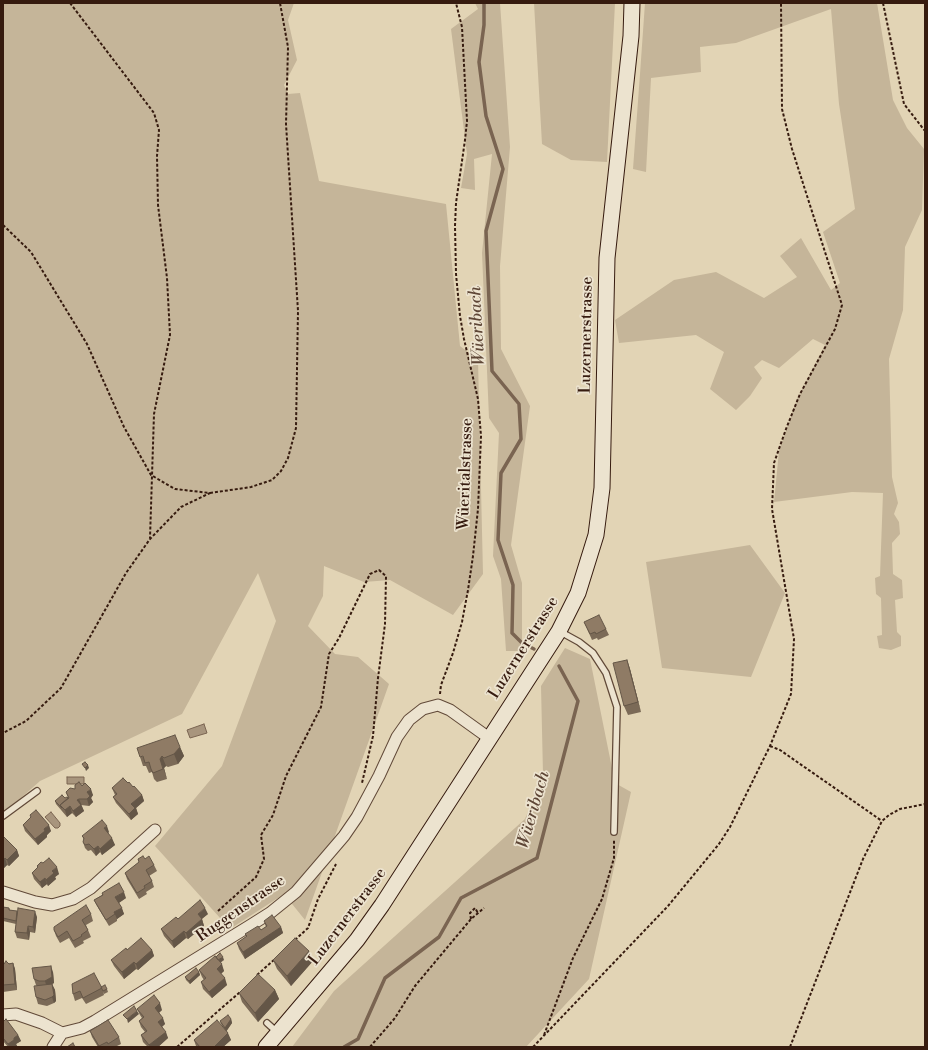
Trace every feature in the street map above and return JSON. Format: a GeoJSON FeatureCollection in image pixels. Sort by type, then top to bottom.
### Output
{"type":"FeatureCollection","features":[{"type":"Feature","properties":{"kind":"main road","name":"Luzernerstrasse"},"geometry":{"type":"LineString","coordinates":[[266,1047],[272,1028],[329,973],[357,940],[382,904],[559,631],[578,593],[596,535],[602,488],[607,258],[631,36],[632,3]]}},
{"type":"Feature","properties":{"kind":"street"},"geometry":{"type":"LineString","coordinates":[[438,705],[450,710],[489,738]]}},
{"type":"Feature","properties":{"kind":"street","name":"Ruggenstrasse"},"geometry":{"type":"LineString","coordinates":[[62,1033],[82,1028],[95,1021],[270,913],[296,892],[344,836],[366,800],[397,737],[408,720],[423,709],[438,705]]}},
{"type":"Feature","properties":{"kind":"street"},"geometry":{"type":"LineString","coordinates":[[3,892],[35,902],[52,905],[73,899],[91,888],[155,830]]}},
{"type":"Feature","properties":{"kind":"street"},"geometry":{"type":"LineString","coordinates":[[3,1015],[16,1014],[42,1023],[62,1033],[53,1047]]}},
{"type":"Feature","properties":{"kind":"lane"},"geometry":{"type":"LineString","coordinates":[[559,631],[579,642],[593,653],[606,673],[617,707],[614,832]]}},
{"type":"Feature","properties":{"kind":"lane"},"geometry":{"type":"LineString","coordinates":[[3,816],[37,791]]}},
{"type":"Feature","properties":{"kind":"path"},"geometry":{"type":"LineString","coordinates":[[70,3],[154,113],[159,130],[157,156],[158,205],[167,278],[170,335],[154,414],[150,539]]}},
{"type":"Feature","properties":{"kind":"path"},"geometry":{"type":"LineString","coordinates":[[3,225],[31,252],[87,344],[124,427],[151,475],[175,489],[210,493],[251,487],[272,480],[281,472],[288,458],[296,428],[298,311],[286,124],[288,47],[280,3]]}},
{"type":"Feature","properties":{"kind":"path","name":"Wüeritalstrasse"},"geometry":{"type":"LineString","coordinates":[[438,705],[441,685],[453,654],[462,622],[470,576],[478,508],[481,436],[478,399],[460,316],[456,267],[456,203],[467,121],[462,27],[456,3]]}},
{"type":"Feature","properties":{"kind":"path"},"geometry":{"type":"LineString","coordinates":[[533,1047],[668,906],[719,844],[730,827],[770,746],[791,694],[794,639],[772,509],[774,463],[800,394],[835,329],[842,304],[792,148],[782,108],[781,3]]}},
{"type":"Feature","properties":{"kind":"path"},"geometry":{"type":"LineString","coordinates":[[883,3],[904,104],[925,131]]}},
{"type":"Feature","properties":{"kind":"path"},"geometry":{"type":"LineString","coordinates":[[3,733],[26,721],[61,688],[126,573],[150,539],[181,507],[210,493]]}},
{"type":"Feature","properties":{"kind":"path"},"geometry":{"type":"LineString","coordinates":[[218,911],[256,877],[264,859],[261,835],[273,815],[286,776],[321,707],[329,654],[339,638],[370,574],[379,570],[386,576],[385,624],[378,678],[373,736],[362,782],[366,800]]}},
{"type":"Feature","properties":{"kind":"path"},"geometry":{"type":"LineString","coordinates":[[770,746],[780,750],[882,821]]}},
{"type":"Feature","properties":{"kind":"path"},"geometry":{"type":"LineString","coordinates":[[790,1047],[863,859],[882,821],[900,809],[925,804]]}},
{"type":"Feature","properties":{"kind":"path"},"geometry":{"type":"LineString","coordinates":[[544,1036],[573,958],[602,899],[614,858],[614,832]]}},
{"type":"Feature","properties":{"kind":"path"},"geometry":{"type":"LineString","coordinates":[[292,943],[308,928],[318,899],[340,858]]}},
{"type":"Feature","properties":{"kind":"path"},"geometry":{"type":"LineString","coordinates":[[471,919],[470,913],[475,908],[478,913]]}},
{"type":"Feature","properties":{"kind":"path"},"geometry":{"type":"LineString","coordinates":[[370,1047],[394,1018],[415,986],[471,919],[484,908]]}},
{"type":"Feature","properties":{"kind":"path"},"geometry":{"type":"LineString","coordinates":[[254,979],[276,958]]}},
{"type":"Feature","properties":{"kind":"path"},"geometry":{"type":"LineString","coordinates":[[177,1047],[243,989]]}},
{"type":"Feature","properties":{"kind":"shaded area"},"geometry":{"type":"Polygon","coordinates":[[[3,3],[294,3],[288,20],[297,60],[284,85],[288,94],[300,93],[319,181],[446,204],[460,346],[478,360],[483,574],[453,615],[390,580],[364,582],[324,566],[323,596],[308,626],[335,654],[358,657],[389,684],[305,920],[284,894],[230,929],[155,846],[222,766],[276,621],[258,573],[182,714],[40,781],[3,814],[3,3]]]}},
{"type":"Feature","properties":{"kind":"shaded area"},"geometry":{"type":"Polygon","coordinates":[[[475,3],[500,3],[510,147],[500,266],[501,349],[530,406],[511,545],[522,583],[522,651],[506,651],[501,579],[493,556],[499,433],[489,418],[482,253],[492,154],[474,159],[475,190],[461,188],[467,154],[451,29],[478,9],[475,3]]]}},
{"type":"Feature","properties":{"kind":"shaded area"},"geometry":{"type":"Polygon","coordinates":[[[534,3],[615,3],[607,162],[571,160],[542,144],[534,3]]]}},
{"type":"Feature","properties":{"kind":"shaded area"},"geometry":{"type":"Polygon","coordinates":[[[645,3],[877,3],[893,100],[907,128],[924,149],[922,210],[905,247],[903,310],[889,359],[892,477],[898,503],[894,514],[899,522],[900,534],[892,543],[893,574],[902,580],[903,598],[895,600],[897,632],[901,636],[901,646],[891,650],[879,648],[877,636],[882,635],[881,598],[876,594],[875,578],[880,576],[883,493],[852,492],[774,502],[779,451],[797,399],[825,345],[813,339],[779,368],[762,360],[754,367],[762,378],[750,396],[736,410],[710,389],[724,352],[696,335],[619,343],[615,320],[674,280],[716,272],[764,298],[797,277],[780,256],[801,238],[831,290],[840,283],[823,232],[855,209],[839,104],[831,9],[736,43],[700,47],[701,72],[651,78],[646,172],[633,169],[645,3]]]}},
{"type":"Feature","properties":{"kind":"shaded area"},"geometry":{"type":"Polygon","coordinates":[[[750,545],[785,593],[751,677],[662,668],[646,562],[750,545]]]}},
{"type":"Feature","properties":{"kind":"shaded area"},"geometry":{"type":"Polygon","coordinates":[[[565,648],[590,659],[615,783],[631,792],[589,979],[526,1047],[292,1047],[334,991],[525,819],[543,774],[541,686],[565,648]]]}},
{"type":"Feature","properties":{"kind":"shaded area"},"geometry":{"type":"Polygon","coordinates":[[[204,724],[207,733],[190,738],[187,730],[204,724]]]}},
{"type":"Feature","properties":{"kind":"shaded area"},"geometry":{"type":"Polygon","coordinates":[[[67,777],[84,777],[84,784],[67,784],[67,777]]]}},
{"type":"Feature","properties":{"kind":"shaded area"},"geometry":{"type":"Polygon","coordinates":[[[51,812],[60,823],[58,828],[55,828],[45,817],[51,812]]]}},
{"type":"Feature","properties":{"kind":"building"},"geometry":{"type":"Polygon","coordinates":[[[599,615],[606,629],[596,634],[595,632],[590,634],[584,622],[599,615]]]}},
{"type":"Feature","properties":{"kind":"building"},"geometry":{"type":"Polygon","coordinates":[[[627,660],[638,702],[624,706],[613,663],[627,660]]]}},
{"type":"Feature","properties":{"kind":"building"},"geometry":{"type":"Polygon","coordinates":[[[175,735],[180,747],[174,754],[164,758],[162,756],[160,759],[163,769],[153,773],[149,762],[145,763],[143,756],[140,757],[137,748],[175,735]]]}},
{"type":"Feature","properties":{"kind":"building"},"geometry":{"type":"Polygon","coordinates":[[[85,762],[88,765],[85,768],[82,764],[85,762]]]}},
{"type":"Feature","properties":{"kind":"building"},"geometry":{"type":"Polygon","coordinates":[[[123,778],[133,787],[134,786],[142,795],[131,804],[135,808],[129,814],[113,797],[117,794],[112,788],[123,778]]]}},
{"type":"Feature","properties":{"kind":"building"},"geometry":{"type":"Polygon","coordinates":[[[79,782],[82,786],[85,783],[91,789],[87,792],[90,796],[87,799],[77,800],[81,805],[73,811],[70,806],[65,810],[60,805],[69,798],[66,792],[70,788],[75,789],[75,785],[79,782]]]}},
{"type":"Feature","properties":{"kind":"building"},"geometry":{"type":"Polygon","coordinates":[[[62,795],[65,798],[68,798],[60,805],[62,808],[55,801],[62,795]]]}},
{"type":"Feature","properties":{"kind":"building"},"geometry":{"type":"Polygon","coordinates":[[[36,810],[49,825],[44,829],[45,831],[35,839],[23,825],[31,817],[30,815],[36,810]]]}},
{"type":"Feature","properties":{"kind":"building"},"geometry":{"type":"Polygon","coordinates":[[[102,820],[107,826],[104,828],[112,838],[100,849],[98,846],[94,849],[89,844],[85,845],[83,842],[84,838],[82,836],[102,820]]]}},
{"type":"Feature","properties":{"kind":"building"},"geometry":{"type":"Polygon","coordinates":[[[3,836],[17,850],[7,860],[5,858],[3,860],[3,836]]]}},
{"type":"Feature","properties":{"kind":"building"},"geometry":{"type":"Polygon","coordinates":[[[143,856],[145,859],[149,856],[154,865],[146,870],[152,881],[137,893],[125,873],[139,862],[138,859],[143,856]]]}},
{"type":"Feature","properties":{"kind":"building"},"geometry":{"type":"Polygon","coordinates":[[[49,858],[57,867],[52,871],[54,873],[46,880],[45,878],[40,882],[32,873],[41,862],[43,863],[49,858]]]}},
{"type":"Feature","properties":{"kind":"building"},"geometry":{"type":"Polygon","coordinates":[[[119,883],[124,892],[115,897],[122,908],[114,912],[115,914],[106,920],[94,900],[103,895],[102,893],[119,883]]]}},
{"type":"Feature","properties":{"kind":"building"},"geometry":{"type":"Polygon","coordinates":[[[200,900],[205,908],[198,914],[202,919],[186,933],[184,931],[172,941],[161,929],[176,917],[178,919],[200,900]]]}},
{"type":"Feature","properties":{"kind":"building"},"geometry":{"type":"Polygon","coordinates":[[[86,905],[91,914],[82,920],[88,930],[81,935],[82,936],[73,941],[67,931],[58,937],[54,927],[86,905]]]}},
{"type":"Feature","properties":{"kind":"building"},"geometry":{"type":"Polygon","coordinates":[[[3,907],[9,908],[9,910],[17,911],[16,921],[3,918],[3,907]]]}},
{"type":"Feature","properties":{"kind":"building"},"geometry":{"type":"Polygon","coordinates":[[[18,908],[35,911],[33,927],[28,926],[27,933],[15,932],[18,908]]]}},
{"type":"Feature","properties":{"kind":"building"},"geometry":{"type":"Polygon","coordinates":[[[272,915],[281,927],[243,952],[237,943],[247,936],[245,934],[258,926],[261,930],[267,926],[264,921],[272,915]]]}},
{"type":"Feature","properties":{"kind":"building"},"geometry":{"type":"Polygon","coordinates":[[[141,938],[152,950],[136,964],[134,962],[122,972],[111,960],[126,948],[127,950],[141,938]]]}},
{"type":"Feature","properties":{"kind":"building"},"geometry":{"type":"Polygon","coordinates":[[[295,938],[309,951],[287,976],[273,960],[295,938]]]}},
{"type":"Feature","properties":{"kind":"building"},"geometry":{"type":"Polygon","coordinates":[[[220,953],[223,957],[218,960],[216,957],[220,953]]]}},
{"type":"Feature","properties":{"kind":"building"},"geometry":{"type":"Polygon","coordinates":[[[215,956],[222,964],[217,969],[225,978],[209,992],[201,982],[206,978],[199,970],[215,956]]]}},
{"type":"Feature","properties":{"kind":"building"},"geometry":{"type":"Polygon","coordinates":[[[6,961],[9,964],[13,963],[15,984],[3,985],[3,964],[6,961]]]}},
{"type":"Feature","properties":{"kind":"building"},"geometry":{"type":"Polygon","coordinates":[[[51,966],[52,977],[45,981],[34,979],[32,968],[51,966]]]}},
{"type":"Feature","properties":{"kind":"building"},"geometry":{"type":"Polygon","coordinates":[[[196,968],[199,972],[189,981],[185,977],[196,968]]]}},
{"type":"Feature","properties":{"kind":"building"},"geometry":{"type":"Polygon","coordinates":[[[94,973],[102,988],[83,998],[80,991],[73,994],[72,984],[94,973]]]}},
{"type":"Feature","properties":{"kind":"building"},"geometry":{"type":"Polygon","coordinates":[[[258,974],[275,990],[255,1013],[239,993],[258,974]]]}},
{"type":"Feature","properties":{"kind":"building"},"geometry":{"type":"Polygon","coordinates":[[[52,984],[54,995],[52,997],[45,1000],[36,997],[34,986],[52,984]]]}},
{"type":"Feature","properties":{"kind":"building"},"geometry":{"type":"Polygon","coordinates":[[[105,985],[107,989],[103,991],[101,987],[105,985]]]}},
{"type":"Feature","properties":{"kind":"building"},"geometry":{"type":"Polygon","coordinates":[[[154,995],[160,1003],[155,1008],[163,1018],[158,1022],[166,1032],[149,1045],[141,1035],[147,1031],[139,1021],[144,1017],[137,1009],[154,995]]]}},
{"type":"Feature","properties":{"kind":"building"},"geometry":{"type":"Polygon","coordinates":[[[134,1006],[137,1011],[127,1019],[123,1015],[134,1006]]]}},
{"type":"Feature","properties":{"kind":"building"},"geometry":{"type":"Polygon","coordinates":[[[228,1015],[231,1019],[225,1028],[220,1021],[228,1015]]]}},
{"type":"Feature","properties":{"kind":"building"},"geometry":{"type":"Polygon","coordinates":[[[6,1019],[18,1035],[8,1044],[3,1038],[3,1022],[6,1019]]]}},
{"type":"Feature","properties":{"kind":"building"},"geometry":{"type":"Polygon","coordinates":[[[108,1020],[119,1037],[108,1044],[107,1042],[99,1046],[90,1031],[108,1020]]]}},
{"type":"Feature","properties":{"kind":"building"},"geometry":{"type":"Polygon","coordinates":[[[217,1020],[228,1033],[214,1047],[200,1047],[194,1040],[217,1020]]]}},
{"type":"Feature","properties":{"kind":"building"},"geometry":{"type":"Polygon","coordinates":[[[73,1043],[75,1047],[67,1047],[73,1043]]]}},
{"type":"Feature","properties":{"kind":"waterway","name":"Wüeribach"},"geometry":{"type":"LineString","coordinates":[[484,3],[484,25],[479,62],[486,116],[503,169],[486,231],[492,371],[519,404],[521,439],[501,473],[498,540],[513,585],[512,633],[522,643],[534,649]]}},
{"type":"Feature","properties":{"kind":"waterway","name":"Wüeribach"},"geometry":{"type":"LineString","coordinates":[[344,1047],[358,1039],[385,978],[439,937],[461,898],[537,858],[578,701],[559,666]]}}]}
